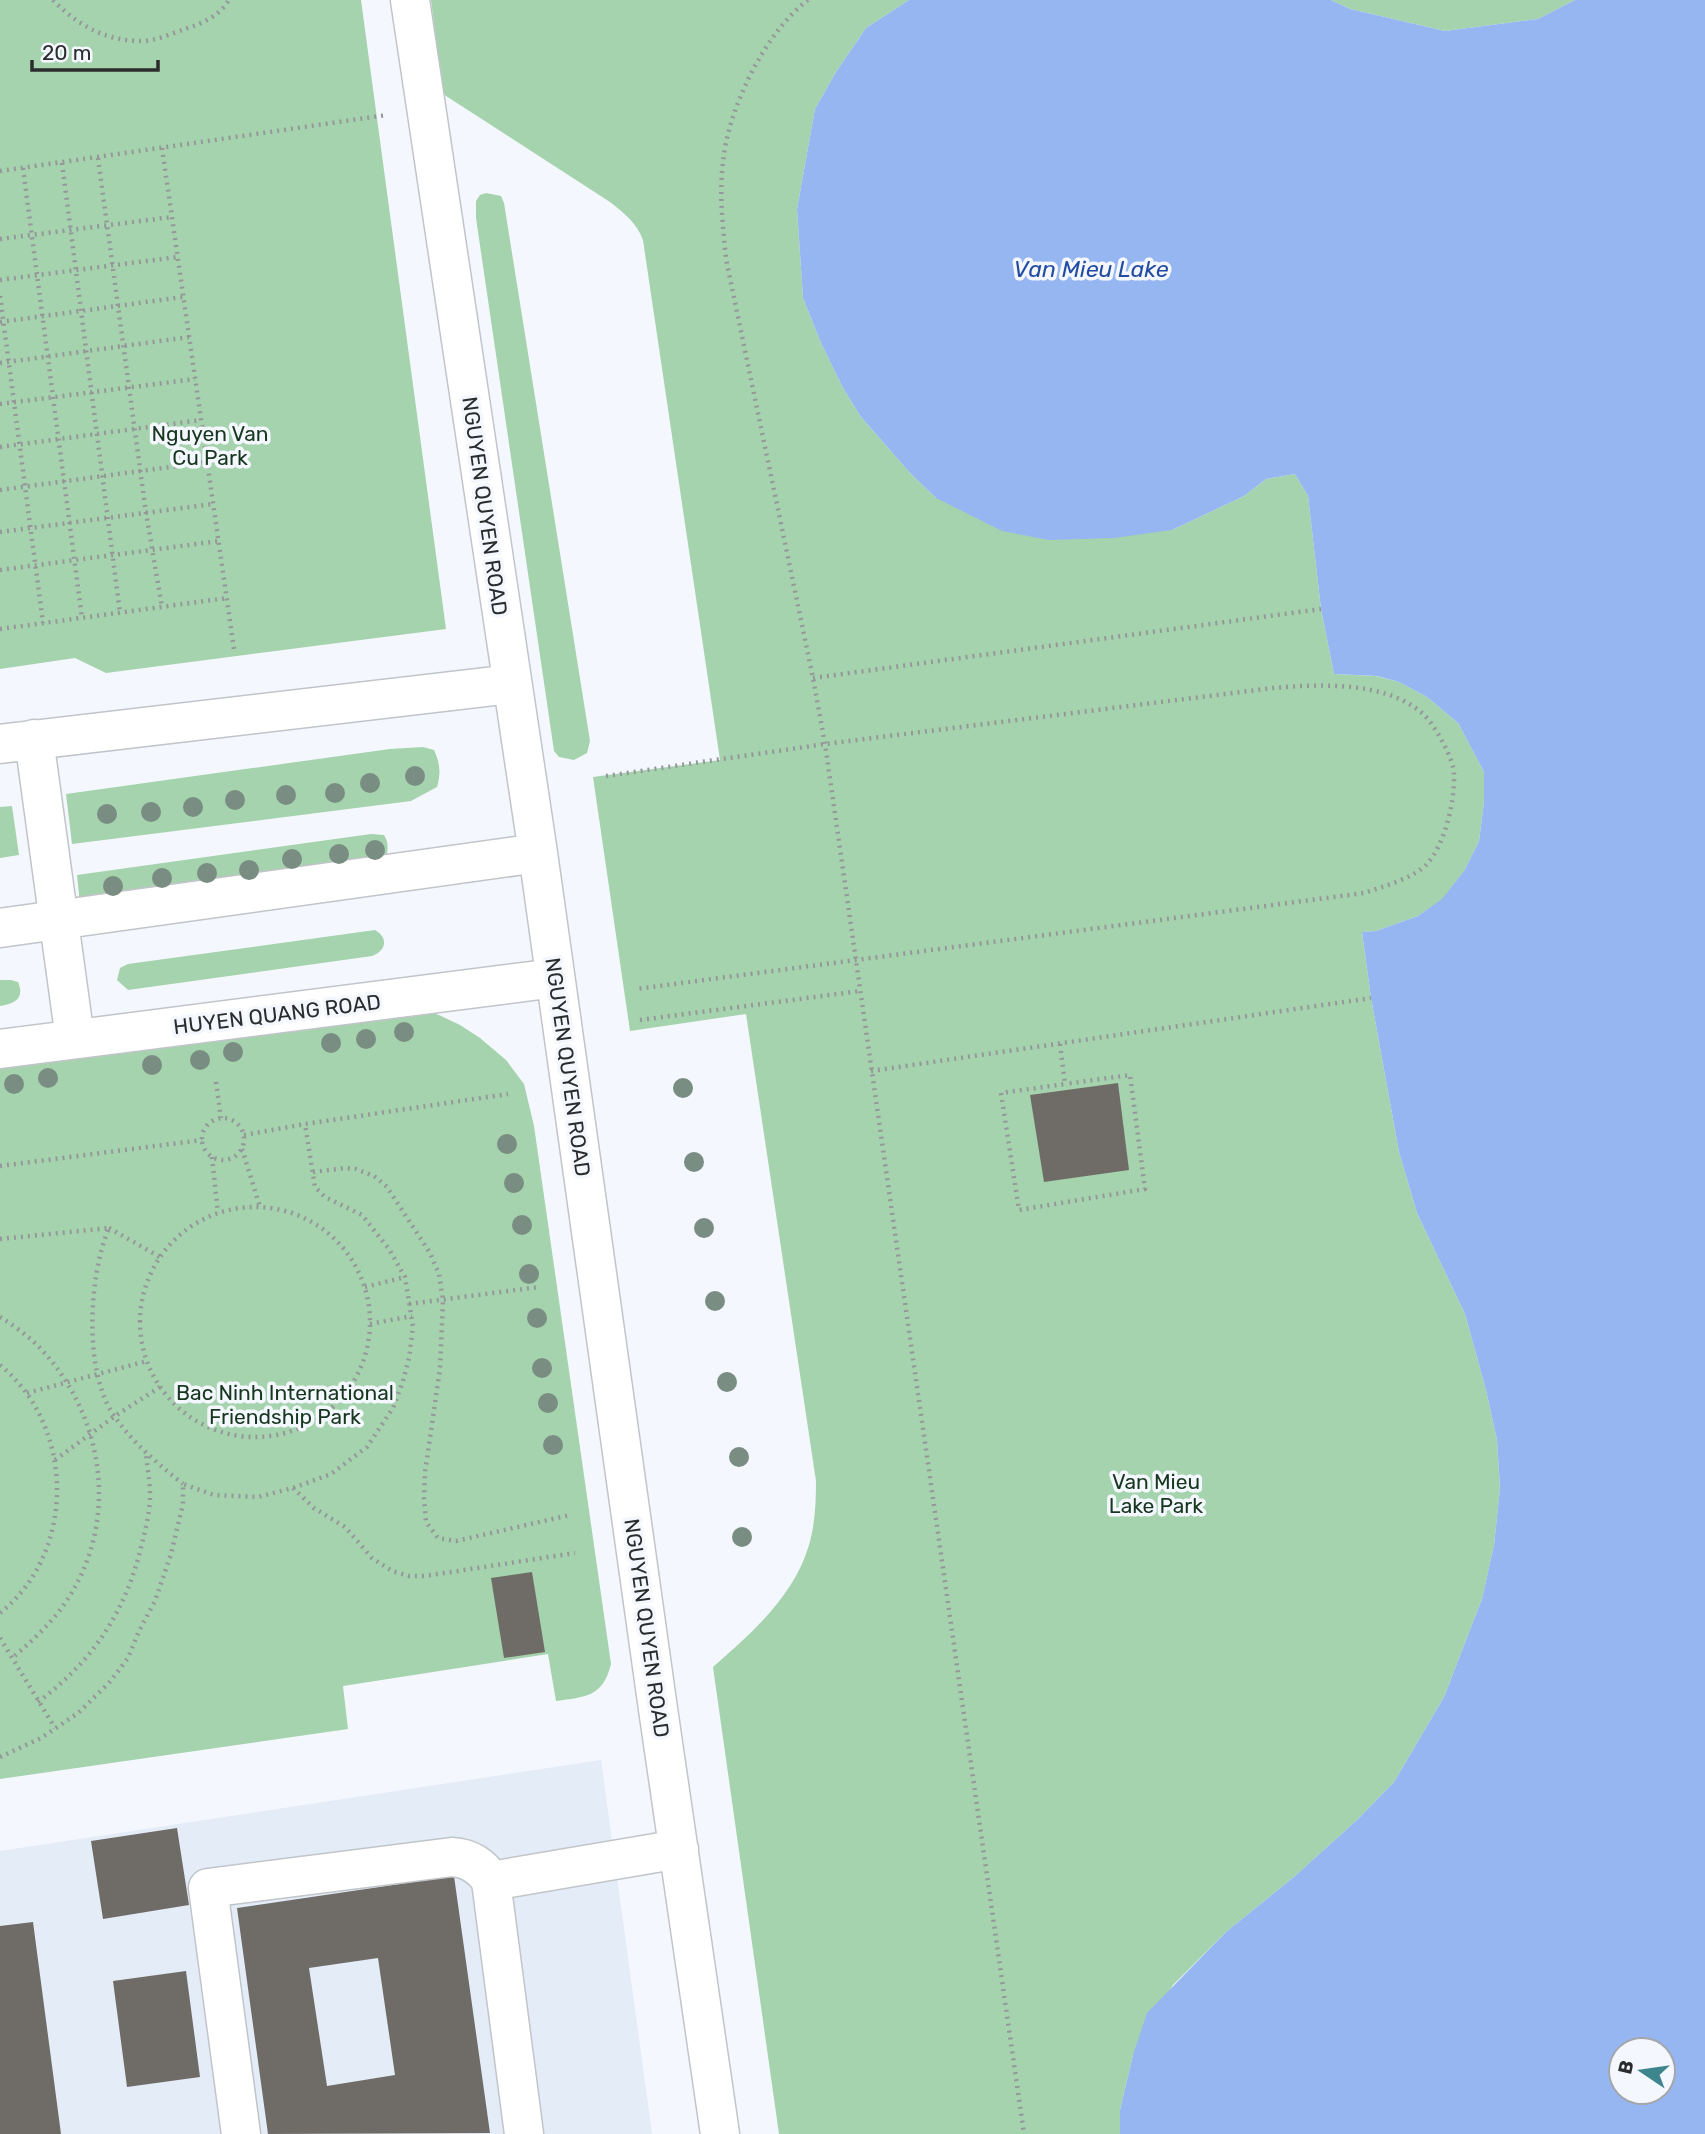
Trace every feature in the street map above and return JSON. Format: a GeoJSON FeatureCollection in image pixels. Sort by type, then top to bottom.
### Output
{"type":"FeatureCollection","features":[{"type":"Feature","properties":{"kind":"street","name":"NGUYEN QUYEN ROAD"},"geometry":{"type":"LineString","coordinates":[[410,0],[538,853],[720,2134]]}},
{"type":"Feature","properties":{"kind":"street"},"geometry":{"type":"LineString","coordinates":[[75,1039],[58,919],[17,742],[511,684]]}},
{"type":"Feature","properties":{"kind":"street"},"geometry":{"type":"LineString","coordinates":[[0,928],[538,853]]}},
{"type":"Feature","properties":{"kind":"street","name":"HUYEN QUANG ROAD"},"geometry":{"type":"LineString","coordinates":[[0,1049],[555,978]]}},
{"type":"Feature","properties":{"kind":"street"},"geometry":{"type":"LineString","coordinates":[[491,1881],[679,1849]]}},
{"type":"Feature","properties":{"kind":"street"},"geometry":{"type":"LineString","coordinates":[[241,2134],[208,1888],[452,1857],[464,1858],[480,1867],[491,1881],[524,2134]]}},
{"type":"Feature","properties":{"kind":"path"},"geometry":{"type":"LineString","coordinates":[[53,0],[69,17],[98,33],[139,41],[207,22],[229,0]]}},
{"type":"Feature","properties":{"kind":"path"},"geometry":{"type":"LineString","coordinates":[[808,0],[797,8],[761,54],[732,118],[723,161],[721,206],[726,259],[825,744],[1024,2134]]}},
{"type":"Feature","properties":{"kind":"path"},"geometry":{"type":"LineString","coordinates":[[0,171],[388,115]]}},
{"type":"Feature","properties":{"kind":"path"},"geometry":{"type":"LineString","coordinates":[[162,148],[234,649]]}},
{"type":"Feature","properties":{"kind":"path"},"geometry":{"type":"LineString","coordinates":[[98,158],[146,513],[162,607]]}},
{"type":"Feature","properties":{"kind":"path"},"geometry":{"type":"LineString","coordinates":[[62,163],[120,613]]}},
{"type":"Feature","properties":{"kind":"path"},"geometry":{"type":"LineString","coordinates":[[23,168],[82,618]]}},
{"type":"Feature","properties":{"kind":"path"},"geometry":{"type":"LineString","coordinates":[[0,239],[172,217]]}},
{"type":"Feature","properties":{"kind":"path"},"geometry":{"type":"LineString","coordinates":[[0,280],[177,257]]}},
{"type":"Feature","properties":{"kind":"path"},"geometry":{"type":"LineString","coordinates":[[0,296],[43,623]]}},
{"type":"Feature","properties":{"kind":"path"},"geometry":{"type":"LineString","coordinates":[[2,322],[183,297]]}},
{"type":"Feature","properties":{"kind":"path"},"geometry":{"type":"LineString","coordinates":[[0,363],[189,337]]}},
{"type":"Feature","properties":{"kind":"path"},"geometry":{"type":"LineString","coordinates":[[0,404],[195,379]]}},
{"type":"Feature","properties":{"kind":"path"},"geometry":{"type":"LineString","coordinates":[[0,447],[201,420]]}},
{"type":"Feature","properties":{"kind":"path"},"geometry":{"type":"LineString","coordinates":[[0,491],[207,463]]}},
{"type":"Feature","properties":{"kind":"path"},"geometry":{"type":"LineString","coordinates":[[0,532],[213,504]]}},
{"type":"Feature","properties":{"kind":"path"},"geometry":{"type":"LineString","coordinates":[[0,570],[219,541]]}},
{"type":"Feature","properties":{"kind":"path"},"geometry":{"type":"LineString","coordinates":[[0,629],[227,598]]}},
{"type":"Feature","properties":{"kind":"path"},"geometry":{"type":"LineString","coordinates":[[813,678],[1321,609]]}},
{"type":"Feature","properties":{"kind":"path"},"geometry":{"type":"LineString","coordinates":[[606,776],[825,744],[1273,688],[1328,684],[1394,697],[1423,714],[1440,736],[1454,771],[1451,813],[1440,841],[1426,865],[1399,882],[1364,893],[636,989]]}},
{"type":"Feature","properties":{"kind":"path"},"geometry":{"type":"LineString","coordinates":[[640,1020],[860,991]]}},
{"type":"Feature","properties":{"kind":"path"},"geometry":{"type":"LineString","coordinates":[[872,1071],[1371,998]]}},
{"type":"Feature","properties":{"kind":"path"},"geometry":{"type":"LineString","coordinates":[[1060,1044],[1065,1084]]}},
{"type":"Feature","properties":{"kind":"path"},"geometry":{"type":"LineString","coordinates":[[1130,1075],[1145,1189],[1019,1210],[1001,1093],[1065,1084],[1130,1075]]}},
{"type":"Feature","properties":{"kind":"path"},"geometry":{"type":"LineString","coordinates":[[216,1082],[220,1118]]}},
{"type":"Feature","properties":{"kind":"path"},"geometry":{"type":"LineString","coordinates":[[244,1135],[508,1094]]}},
{"type":"Feature","properties":{"kind":"path"},"geometry":{"type":"LineString","coordinates":[[218,1213],[212,1157],[203,1146],[202,1140],[208,1125],[220,1118],[234,1121],[241,1128],[244,1135],[242,1149],[260,1207]]}},
{"type":"Feature","properties":{"kind":"path"},"geometry":{"type":"LineString","coordinates":[[109,1228],[96,1275],[92,1327],[97,1374],[110,1410],[132,1441],[183,1483],[214,1495],[258,1497],[331,1474],[367,1447],[393,1408],[409,1358],[413,1327],[405,1277],[389,1249],[362,1214],[325,1197],[315,1187],[305,1124]]}},
{"type":"Feature","properties":{"kind":"path"},"geometry":{"type":"LineString","coordinates":[[0,1166],[202,1140]]}},
{"type":"Feature","properties":{"kind":"path"},"geometry":{"type":"LineString","coordinates":[[212,1157],[225,1160],[232,1158],[242,1149]]}},
{"type":"Feature","properties":{"kind":"path"},"geometry":{"type":"LineString","coordinates":[[313,1172],[356,1170],[374,1176],[387,1187],[430,1254],[439,1274],[443,1300],[438,1380],[425,1472],[426,1522],[438,1538],[456,1541],[570,1515]]}},
{"type":"Feature","properties":{"kind":"path"},"geometry":{"type":"LineString","coordinates":[[239,1207],[260,1207],[288,1211],[313,1223],[335,1239],[353,1261],[365,1287],[370,1324],[364,1360],[356,1377],[335,1406],[305,1427],[288,1433],[252,1438],[216,1431],[200,1424],[171,1402],[146,1362],[140,1330],[146,1286],[160,1257],[174,1241],[190,1227],[218,1213],[239,1207]]}},
{"type":"Feature","properties":{"kind":"path"},"geometry":{"type":"LineString","coordinates":[[0,1240],[109,1228],[160,1257]]}},
{"type":"Feature","properties":{"kind":"path"},"geometry":{"type":"LineString","coordinates":[[365,1287],[405,1277]]}},
{"type":"Feature","properties":{"kind":"path"},"geometry":{"type":"LineString","coordinates":[[410,1304],[539,1287]]}},
{"type":"Feature","properties":{"kind":"path"},"geometry":{"type":"LineString","coordinates":[[370,1324],[412,1316]]}},
{"type":"Feature","properties":{"kind":"path"},"geometry":{"type":"LineString","coordinates":[[0,1317],[38,1345],[75,1394],[98,1465],[100,1501],[96,1533],[75,1587],[44,1630],[12,1658]]}},
{"type":"Feature","properties":{"kind":"path"},"geometry":{"type":"LineString","coordinates":[[27,1394],[146,1362]]}},
{"type":"Feature","properties":{"kind":"path"},"geometry":{"type":"LineString","coordinates":[[0,1365],[27,1394],[49,1437],[55,1460],[57,1501],[49,1541],[32,1577],[0,1613]]}},
{"type":"Feature","properties":{"kind":"path"},"geometry":{"type":"LineString","coordinates":[[55,1460],[160,1387]]}},
{"type":"Feature","properties":{"kind":"path"},"geometry":{"type":"LineString","coordinates":[[38,1702],[90,1654],[109,1628],[124,1598],[137,1567],[150,1497],[146,1452]]}},
{"type":"Feature","properties":{"kind":"path"},"geometry":{"type":"LineString","coordinates":[[0,1757],[41,1738],[78,1713],[109,1683],[128,1658],[155,1601],[171,1554],[183,1504],[183,1483]]}},
{"type":"Feature","properties":{"kind":"path"},"geometry":{"type":"LineString","coordinates":[[293,1488],[314,1508],[345,1527],[372,1558],[392,1571],[409,1576],[425,1576],[575,1553]]}},
{"type":"Feature","properties":{"kind":"path"},"geometry":{"type":"LineString","coordinates":[[0,1638],[55,1728]]}},
{"type":"Feature","properties":{"kind":"shaded area"},"geometry":{"type":"Polygon","coordinates":[[[601,1760],[652,2134],[0,2134],[0,1851],[601,1760]]]}},
{"type":"Feature","properties":{"kind":"green space","name":"Nguyen Van Cu Park"},"geometry":{"type":"Polygon","coordinates":[[[0,0],[361,0],[446,629],[106,673],[75,658],[0,669],[0,0]]]}},
{"type":"Feature","properties":{"kind":"green space","name":"Van Mieu Lake Park"},"geometry":{"type":"Polygon","coordinates":[[[431,0],[909,0],[866,28],[815,109],[797,209],[803,298],[821,343],[861,417],[936,498],[1172,530],[1244,496],[1266,479],[1295,474],[1308,496],[1321,609],[1334,674],[1376,676],[1399,682],[1427,697],[1458,723],[1484,772],[1484,802],[1479,841],[1464,871],[1442,900],[1418,916],[1376,931],[1362,932],[1399,1152],[1417,1213],[1465,1314],[1497,1440],[1500,1489],[1494,1545],[1482,1599],[1444,1697],[1394,1782],[1295,1876],[1226,1932],[1173,1985],[1133,2055],[1120,2110],[1120,2134],[779,2134],[713,1667],[757,1627],[793,1581],[811,1537],[816,1481],[746,1014],[630,1031],[593,777],[720,760],[643,240],[634,223],[610,202],[443,94],[431,0]]]}},
{"type":"Feature","properties":{"kind":"green space"},"geometry":{"type":"Polygon","coordinates":[[[1331,0],[1575,0],[1538,19],[1445,31],[1350,9],[1331,0]]]}},
{"type":"Feature","properties":{"kind":"green space"},"geometry":{"type":"Polygon","coordinates":[[[486,193],[501,196],[504,203],[590,741],[587,753],[574,760],[559,757],[554,751],[476,218],[476,201],[480,195],[486,193]]]}},
{"type":"Feature","properties":{"kind":"green space"},"geometry":{"type":"Polygon","coordinates":[[[423,747],[434,750],[438,759],[437,787],[411,801],[72,844],[66,794],[390,749],[423,747]]]}},
{"type":"Feature","properties":{"kind":"green space"},"geometry":{"type":"Polygon","coordinates":[[[12,806],[19,855],[0,858],[0,807],[12,806]]]}},
{"type":"Feature","properties":{"kind":"green space"},"geometry":{"type":"Polygon","coordinates":[[[371,834],[384,835],[388,846],[386,859],[80,904],[77,875],[371,834]]]}},
{"type":"Feature","properties":{"kind":"green space"},"geometry":{"type":"Polygon","coordinates":[[[375,930],[384,940],[384,944],[377,954],[372,956],[128,990],[117,980],[120,968],[128,964],[375,930]]]}},
{"type":"Feature","properties":{"kind":"green space"},"geometry":{"type":"Polygon","coordinates":[[[0,980],[18,982],[20,992],[14,1002],[0,1006],[0,980]]]}},
{"type":"Feature","properties":{"kind":"green space","name":"Bac Ninh International Friendship Park"},"geometry":{"type":"Polygon","coordinates":[[[420,1009],[460,1025],[480,1038],[506,1060],[524,1084],[534,1126],[611,1664],[608,1675],[598,1689],[591,1693],[556,1701],[548,1654],[343,1686],[348,1729],[0,1779],[0,1066],[420,1009]]]}},
{"type":"Feature","properties":{"kind":"water","name":"Van Mieu Lake"},"geometry":{"type":"Polygon","coordinates":[[[909,0],[1331,0],[1350,9],[1445,31],[1538,19],[1575,0],[1705,0],[1705,2134],[1120,2134],[1120,2110],[1133,2055],[1147,2013],[1226,1932],[1295,1876],[1394,1782],[1444,1697],[1482,1599],[1494,1545],[1500,1488],[1497,1440],[1465,1314],[1417,1213],[1399,1152],[1362,932],[1376,931],[1418,916],[1442,899],[1464,871],[1479,841],[1484,802],[1484,772],[1458,723],[1427,697],[1399,682],[1377,676],[1334,674],[1321,609],[1308,496],[1295,474],[1266,479],[1244,496],[1172,530],[1114,538],[1049,540],[1002,531],[936,498],[911,474],[861,417],[843,388],[803,298],[797,209],[815,109],[866,28],[909,0]]]}},
{"type":"Feature","properties":{"kind":"building"},"geometry":{"type":"Polygon","coordinates":[[[1118,1083],[1129,1170],[1044,1182],[1030,1095],[1118,1083]]]}},
{"type":"Feature","properties":{"kind":"building"},"geometry":{"type":"Polygon","coordinates":[[[532,1572],[545,1652],[504,1658],[491,1578],[532,1572]]]}},
{"type":"Feature","properties":{"kind":"building"},"geometry":{"type":"Polygon","coordinates":[[[177,1828],[189,1905],[103,1919],[91,1841],[177,1828]]]}},
{"type":"Feature","properties":{"kind":"building"},"geometry":{"type":"Polygon","coordinates":[[[454,1876],[490,2133],[268,2134],[237,1908],[454,1876]],[[378,1958],[309,1968],[327,2086],[395,2075],[378,1958]]]}},
{"type":"Feature","properties":{"kind":"building"},"geometry":{"type":"Polygon","coordinates":[[[33,1922],[61,2134],[0,2134],[0,1926],[33,1922]]]}},
{"type":"Feature","properties":{"kind":"building"},"geometry":{"type":"Polygon","coordinates":[[[186,1971],[200,2077],[127,2087],[113,1981],[186,1971]]]}}]}
